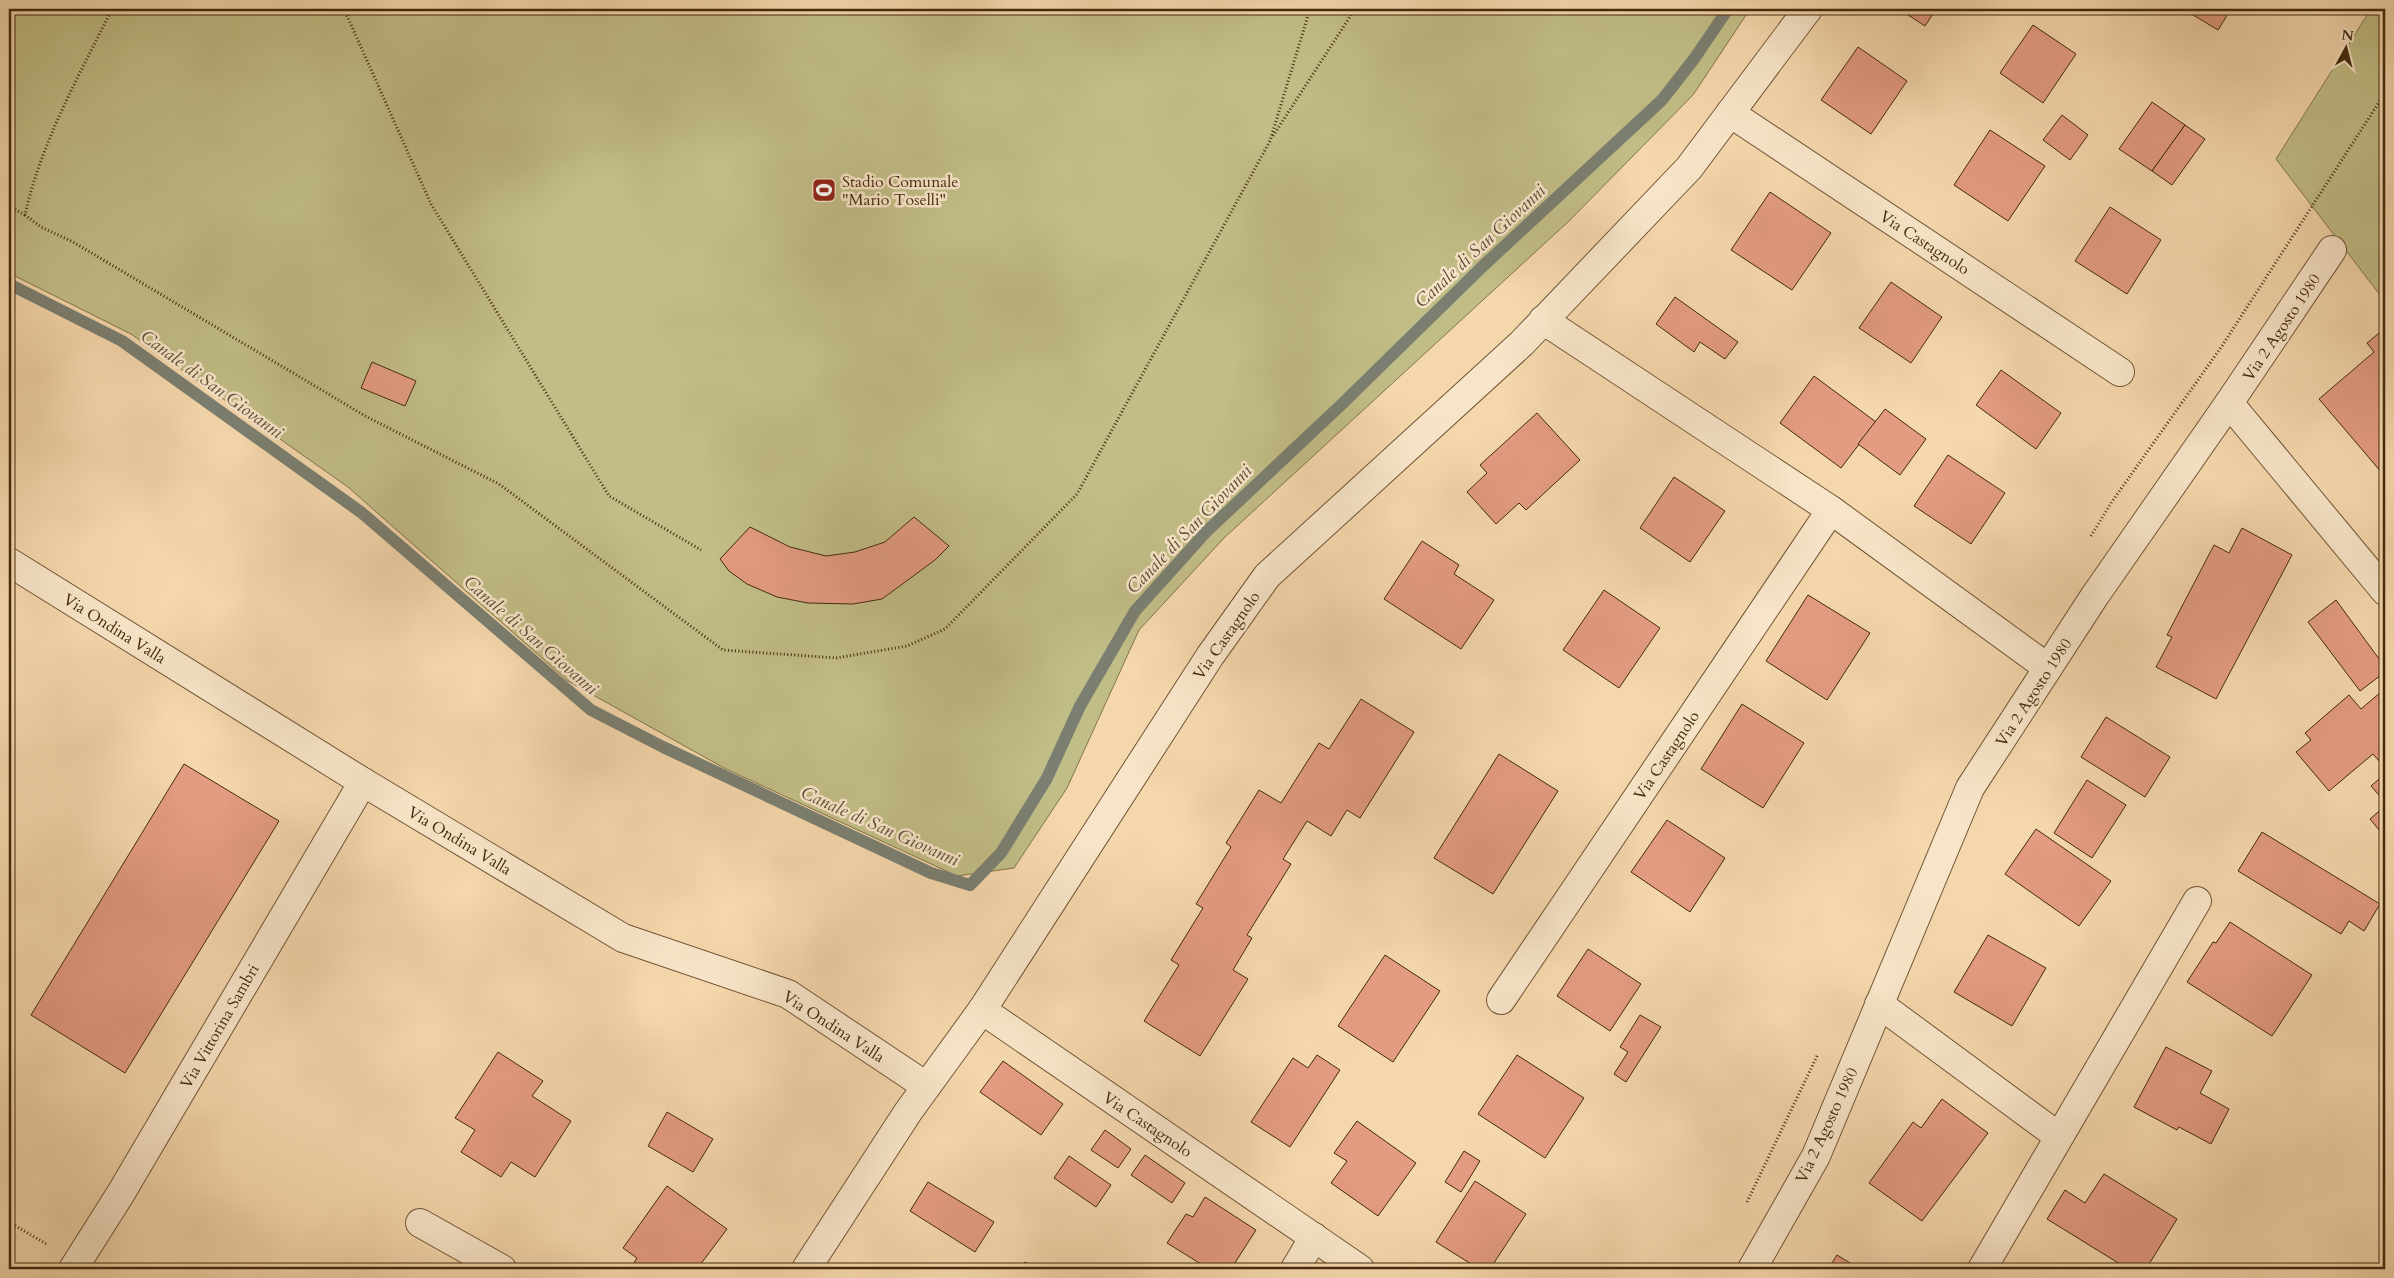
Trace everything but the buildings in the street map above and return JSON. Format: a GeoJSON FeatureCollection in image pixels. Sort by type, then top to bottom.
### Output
{"type":"FeatureCollection","features":[{"type":"Feature","properties":{"kind":"street","name":"Via Castagnolo"},"geometry":{"type":"LineString","coordinates":[[806,1269],[926,1086],[982,1010],[1210,656],[1267,576],[1522,342],[1689,168],[1808,9]]}},
{"type":"Feature","properties":{"kind":"street","name":"Via Castagnolo"},"geometry":{"type":"LineString","coordinates":[[1730,113],[2120,372]]}},
{"type":"Feature","properties":{"kind":"street","name":"Via 2 Agosto 1980"},"geometry":{"type":"LineString","coordinates":[[1752,1269],[1816,1156],[1970,788],[2094,597],[2229,403],[2332,250]]}},
{"type":"Feature","properties":{"kind":"street"},"geometry":{"type":"LineString","coordinates":[[1543,320],[1831,510],[2048,668]]}},
{"type":"Feature","properties":{"kind":"street"},"geometry":{"type":"LineString","coordinates":[[2229,403],[2385,591]]}},
{"type":"Feature","properties":{"kind":"street","name":"Via Castagnolo"},"geometry":{"type":"LineString","coordinates":[[1501,1000],[1831,510]]}},
{"type":"Feature","properties":{"kind":"street","name":"Via Ondina Valla"},"geometry":{"type":"LineString","coordinates":[[9,562],[363,782],[624,938],[788,994],[926,1086]]}},
{"type":"Feature","properties":{"kind":"street","name":"Via Vittorina Sambri"},"geometry":{"type":"LineString","coordinates":[[75,1266],[121,1192],[363,782]]}},
{"type":"Feature","properties":{"kind":"street"},"geometry":{"type":"LineString","coordinates":[[1982,1269],[2058,1136],[2197,902]]}},
{"type":"Feature","properties":{"kind":"street"},"geometry":{"type":"LineString","coordinates":[[1879,1004],[2058,1136]]}},
{"type":"Feature","properties":{"kind":"street","name":"Via Castagnolo"},"geometry":{"type":"LineString","coordinates":[[982,1010],[1360,1269]]}},
{"type":"Feature","properties":{"kind":"street"},"geometry":{"type":"LineString","coordinates":[[420,1222],[502,1269]]}},
{"type":"Feature","properties":{"kind":"street"},"geometry":{"type":"LineString","coordinates":[[1295,1269],[1314,1237]]}},
{"type":"Feature","properties":{"kind":"path"},"geometry":{"type":"LineString","coordinates":[[25,215],[31,190],[49,138],[112,9]]}},
{"type":"Feature","properties":{"kind":"path"},"geometry":{"type":"LineString","coordinates":[[344,9],[431,204],[609,496],[701,550]]}},
{"type":"Feature","properties":{"kind":"path"},"geometry":{"type":"LineString","coordinates":[[1270,141],[1310,9]]}},
{"type":"Feature","properties":{"kind":"path"},"geometry":{"type":"LineString","coordinates":[[9,206],[41,227],[73,242],[367,417],[499,484],[723,650],[836,658],[908,646],[945,629],[1077,494],[1270,141],[1355,9]]}},
{"type":"Feature","properties":{"kind":"path"},"geometry":{"type":"LineString","coordinates":[[9,1222],[75,1266]]}},
{"type":"Feature","properties":{"kind":"shaded area"},"geometry":{"type":"Polygon","coordinates":[[[9,9],[1750,9],[1693,95],[1569,221],[1224,538],[1139,630],[1067,788],[1014,868],[957,876],[724,768],[568,681],[348,487],[131,334],[9,273],[9,9]]]}},
{"type":"Feature","properties":{"kind":"shaded area"},"geometry":{"type":"Polygon","coordinates":[[[2369,12],[2385,14],[2385,288],[2380,295],[2276,159],[2369,12]]]}},
{"type":"Feature","properties":{"kind":"waterway","name":"Canale di San Giovanni"},"geometry":{"type":"LineString","coordinates":[[9,284],[122,341],[362,513],[591,710],[663,747],[931,873],[970,885],[1001,853],[1047,778],[1080,706],[1135,611],[1206,532],[1342,404],[1483,266],[1662,100],[1694,59],[1728,9]]}},
{"type":"Feature","properties":{"kind":"place","name":"Stadio Comunale \"Mario Toselli\""},"geometry":{"type":"Point","coordinates":[824,190]}}]}
